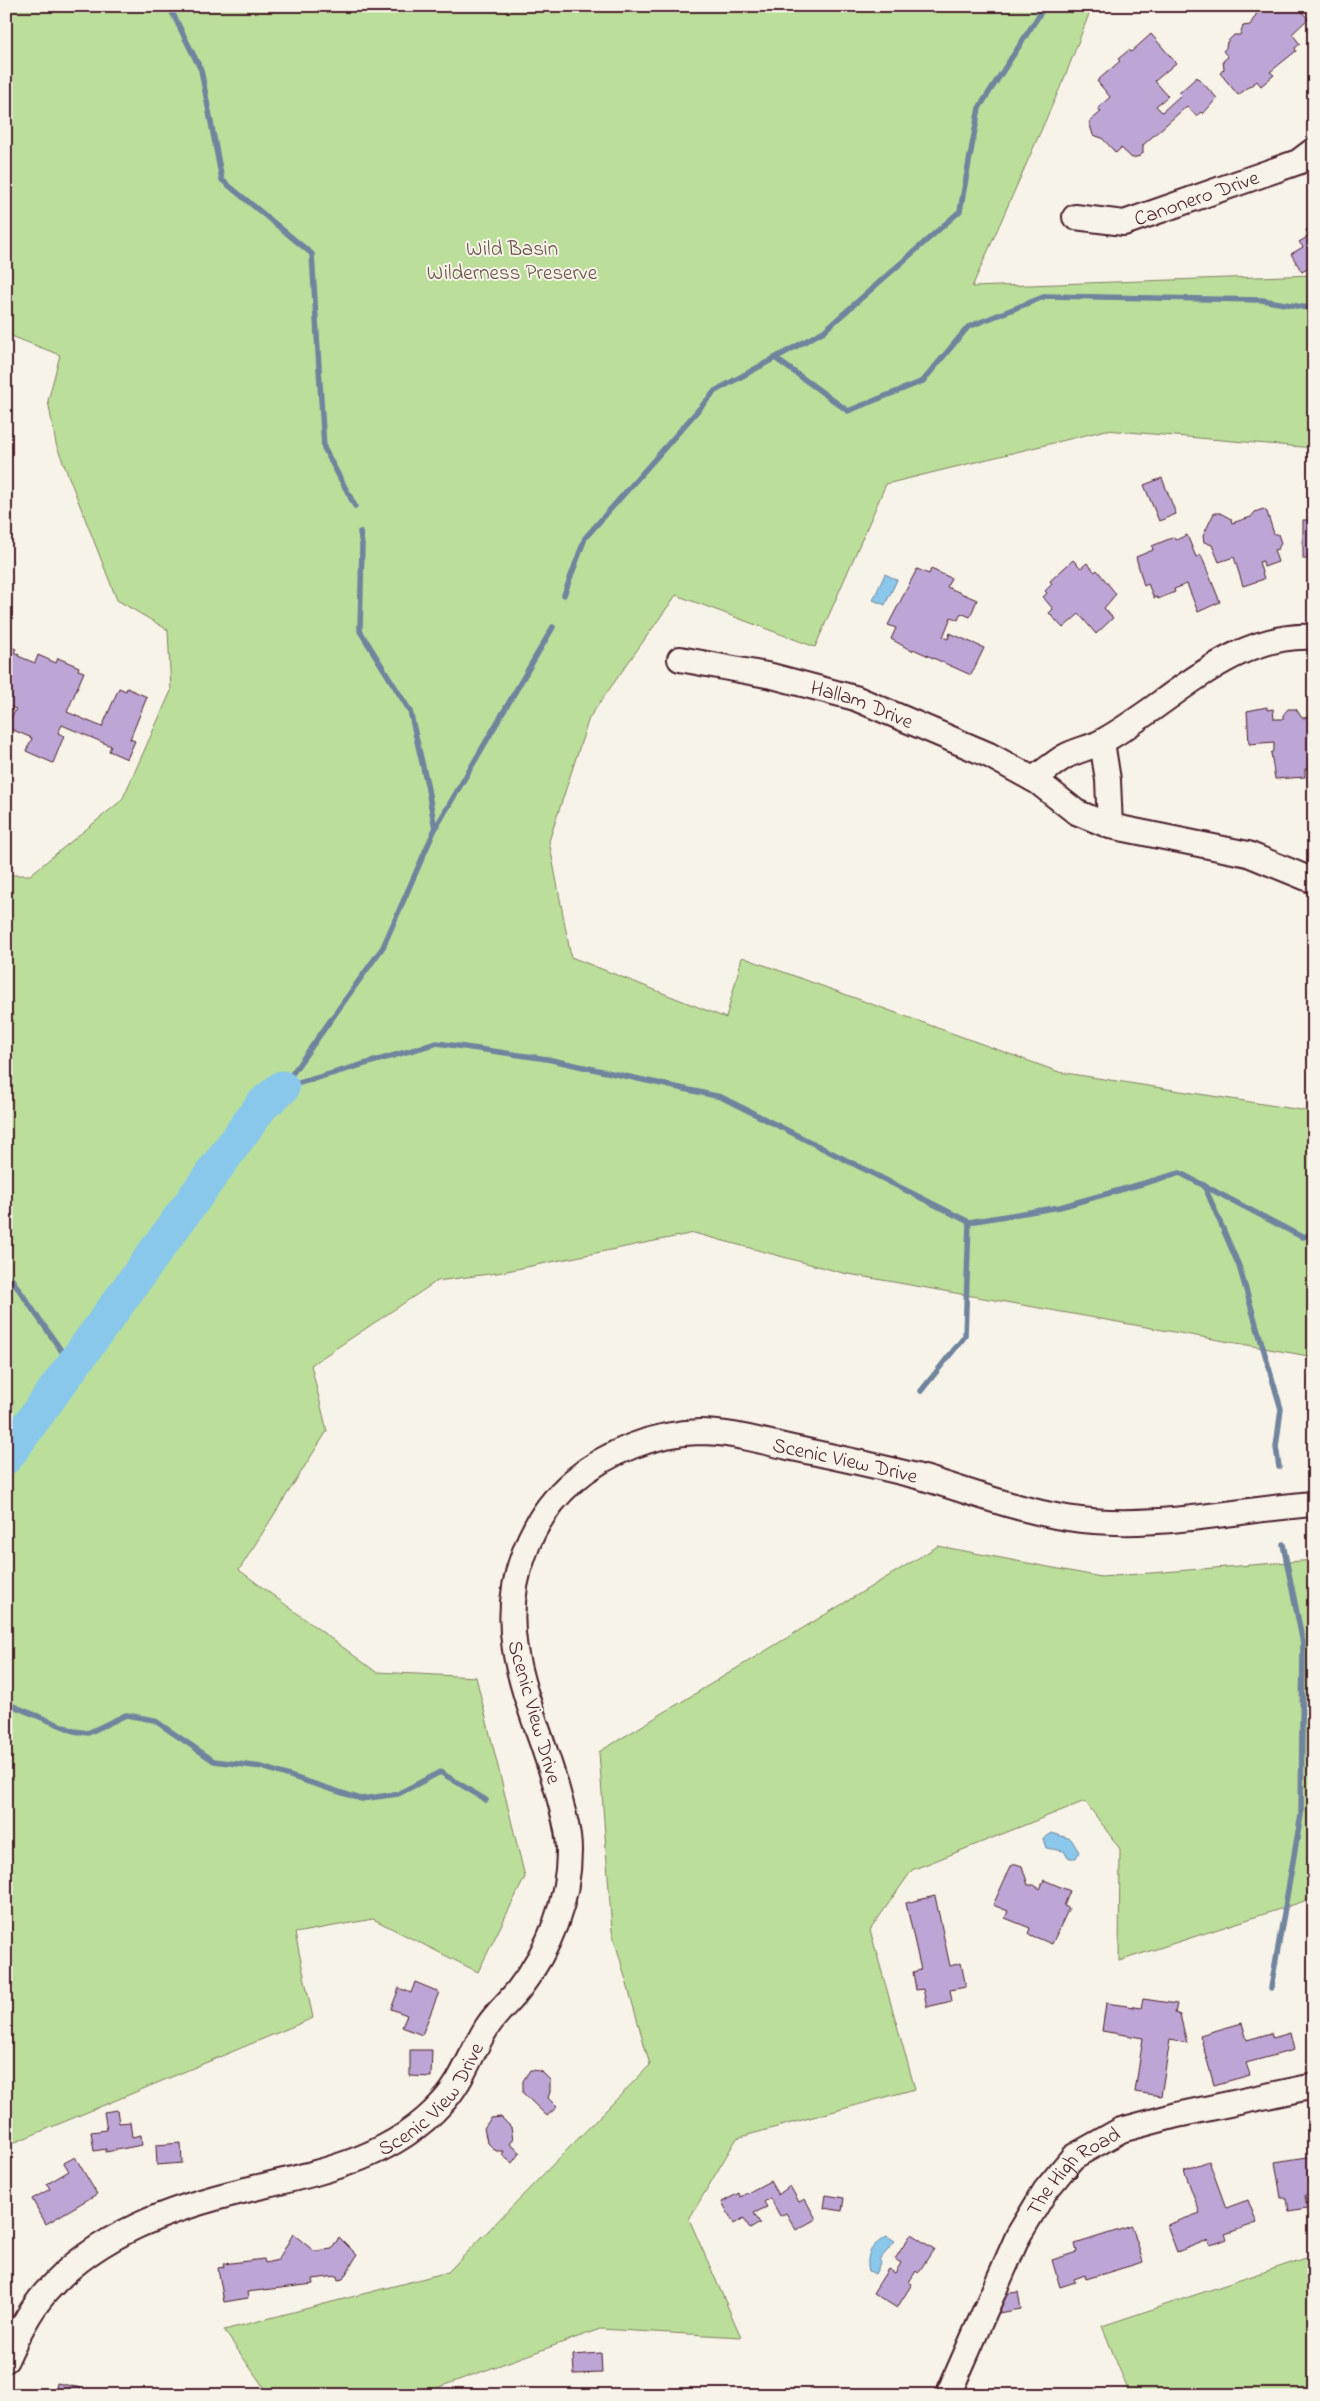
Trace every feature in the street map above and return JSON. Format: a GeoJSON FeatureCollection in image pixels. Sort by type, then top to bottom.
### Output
{"type":"FeatureCollection","features":[{"type":"Feature","properties":{"kind":"street","name":"Canonero Drive"},"geometry":{"type":"LineString","coordinates":[[1075,217],[1124,222],[1298,162],[1314,150]]}},
{"type":"Feature","properties":{"kind":"street"},"geometry":{"type":"LineString","coordinates":[[1033,779],[1065,757],[1102,742],[1169,699],[1216,665],[1252,646],[1294,636],[1314,637]]}},
{"type":"Feature","properties":{"kind":"street","name":"Hallam Drive"},"geometry":{"type":"LineString","coordinates":[[680,659],[772,676],[855,698],[989,755],[1033,779],[1076,812],[1110,826],[1248,854],[1314,881]]}},
{"type":"Feature","properties":{"kind":"street"},"geometry":{"type":"LineString","coordinates":[[1102,742],[1108,780],[1110,826]]}},
{"type":"Feature","properties":{"kind":"street","name":"Scenic View Drive"},"geometry":{"type":"LineString","coordinates":[[6,2360],[29,2316],[43,2295],[66,2271],[131,2228],[205,2201],[297,2180],[379,2151],[430,2117],[453,2092],[487,2026],[521,1987],[541,1955],[558,1917],[564,1894],[569,1850],[567,1827],[555,1782],[521,1678],[511,1635],[511,1607],[515,1576],[531,1535],[550,1504],[570,1483],[596,1463],[654,1439],[700,1432],[730,1435],[854,1461],[925,1479],[1023,1509],[1070,1519],[1150,1522],[1314,1504]]}},
{"type":"Feature","properties":{"kind":"street","name":"The High Road"},"geometry":{"type":"LineString","coordinates":[[948,2395],[1018,2236],[1045,2190],[1074,2157],[1122,2130],[1177,2115],[1314,2086]]}},
{"type":"Feature","properties":{"kind":"green space","name":"Wild Basin Wilderness Preserve"},"geometry":{"type":"Polygon","coordinates":[[[6,6],[1092,6],[1066,74],[972,287],[1314,275],[1314,448],[1106,430],[886,484],[815,647],[676,595],[589,718],[549,841],[571,957],[726,1018],[742,957],[1059,1072],[1314,1112],[1314,1357],[843,1273],[694,1233],[497,1273],[437,1281],[311,1365],[327,1431],[239,1570],[376,1672],[476,1677],[525,1877],[478,1972],[373,1919],[295,1933],[313,2018],[6,2146],[6,875],[30,875],[122,800],[171,691],[168,630],[117,600],[56,444],[48,401],[60,355],[6,334],[6,6]]]}},
{"type":"Feature","properties":{"kind":"green space"},"geometry":{"type":"Polygon","coordinates":[[[938,1546],[1101,1577],[1314,1560],[1314,1898],[1119,1961],[1120,1849],[1085,1801],[912,1870],[870,1930],[915,2089],[737,2138],[689,2219],[741,2337],[600,2329],[417,2395],[269,2395],[224,2330],[448,2272],[650,2065],[612,1931],[599,1752],[938,1546]]]}},
{"type":"Feature","properties":{"kind":"green space"},"geometry":{"type":"Polygon","coordinates":[[[1309,2257],[1314,2263],[1314,2395],[1130,2395],[1102,2326],[1309,2257]]]}},
{"type":"Feature","properties":{"kind":"water"},"geometry":{"type":"Polygon","coordinates":[[[885,574],[897,580],[885,605],[873,600],[885,574]]]}},
{"type":"Feature","properties":{"kind":"water"},"geometry":{"type":"Polygon","coordinates":[[[1052,1833],[1071,1839],[1079,1852],[1076,1858],[1068,1858],[1064,1851],[1046,1848],[1043,1839],[1052,1833]]]}},
{"type":"Feature","properties":{"kind":"water"},"geometry":{"type":"Polygon","coordinates":[[[887,2237],[895,2242],[879,2260],[881,2262],[875,2274],[869,2271],[869,2255],[877,2243],[887,2237]]]}},
{"type":"Feature","properties":{"kind":"building"},"geometry":{"type":"Polygon","coordinates":[[[1261,6],[1297,6],[1308,19],[1292,34],[1300,44],[1295,48],[1296,51],[1270,72],[1274,75],[1261,86],[1257,81],[1238,95],[1220,73],[1224,69],[1223,61],[1228,57],[1223,51],[1226,48],[1227,42],[1234,35],[1240,35],[1243,26],[1250,25],[1261,6]]]}},
{"type":"Feature","properties":{"kind":"building"},"geometry":{"type":"Polygon","coordinates":[[[1151,34],[1176,63],[1155,81],[1168,96],[1156,106],[1162,112],[1197,77],[1217,98],[1203,114],[1201,112],[1196,116],[1187,106],[1143,145],[1143,153],[1140,156],[1132,158],[1121,148],[1116,153],[1102,138],[1093,135],[1089,122],[1101,112],[1098,108],[1110,97],[1097,81],[1120,61],[1118,59],[1129,50],[1131,52],[1151,34]]]}},
{"type":"Feature","properties":{"kind":"building"},"geometry":{"type":"Polygon","coordinates":[[[1314,226],[1314,273],[1311,267],[1302,272],[1291,254],[1303,247],[1299,242],[1309,236],[1306,230],[1314,226]]]}},
{"type":"Feature","properties":{"kind":"building"},"geometry":{"type":"Polygon","coordinates":[[[1162,478],[1176,514],[1159,521],[1144,485],[1162,478]]]}},
{"type":"Feature","properties":{"kind":"building"},"geometry":{"type":"Polygon","coordinates":[[[1263,509],[1267,512],[1274,534],[1278,534],[1281,543],[1278,549],[1274,550],[1278,562],[1264,567],[1263,561],[1259,562],[1264,579],[1243,586],[1234,557],[1219,562],[1212,545],[1204,542],[1203,536],[1214,513],[1220,513],[1231,519],[1232,523],[1251,517],[1255,512],[1263,509]]]}},
{"type":"Feature","properties":{"kind":"building"},"geometry":{"type":"Polygon","coordinates":[[[1303,520],[1314,520],[1314,559],[1303,559],[1303,520]]]}},
{"type":"Feature","properties":{"kind":"building"},"geometry":{"type":"Polygon","coordinates":[[[1187,535],[1196,557],[1201,555],[1220,602],[1198,612],[1187,584],[1174,589],[1175,592],[1158,599],[1157,597],[1154,598],[1148,584],[1144,586],[1136,557],[1153,550],[1152,546],[1174,537],[1176,540],[1187,535]]]}},
{"type":"Feature","properties":{"kind":"building"},"geometry":{"type":"Polygon","coordinates":[[[1073,560],[1081,568],[1087,563],[1095,572],[1097,570],[1116,594],[1104,608],[1113,618],[1096,634],[1079,614],[1063,628],[1049,613],[1053,609],[1043,597],[1047,593],[1045,591],[1052,584],[1050,581],[1073,560]]]}},
{"type":"Feature","properties":{"kind":"building"},"geometry":{"type":"Polygon","coordinates":[[[917,569],[929,574],[931,569],[951,578],[947,587],[977,600],[970,617],[961,613],[958,620],[951,617],[943,637],[948,639],[950,633],[984,648],[971,675],[913,649],[912,651],[891,639],[896,628],[888,625],[917,569]]]}},
{"type":"Feature","properties":{"kind":"building"},"geometry":{"type":"Polygon","coordinates":[[[6,645],[16,649],[14,652],[19,654],[18,656],[35,663],[38,655],[56,663],[58,658],[79,667],[78,670],[84,672],[67,712],[102,727],[119,688],[126,691],[127,688],[147,697],[130,739],[135,741],[127,759],[109,751],[111,746],[62,725],[58,733],[64,736],[53,763],[26,751],[32,738],[6,727],[16,709],[6,705],[6,645]]]}},
{"type":"Feature","properties":{"kind":"building"},"geometry":{"type":"Polygon","coordinates":[[[1267,707],[1267,710],[1273,709],[1274,719],[1283,719],[1283,715],[1288,709],[1296,709],[1302,718],[1314,717],[1314,768],[1305,769],[1305,777],[1275,779],[1271,753],[1274,750],[1274,742],[1249,744],[1247,711],[1267,707]]]}},
{"type":"Feature","properties":{"kind":"building"},"geometry":{"type":"Polygon","coordinates":[[[1016,1864],[1022,1866],[1028,1885],[1034,1885],[1040,1889],[1044,1880],[1070,1891],[1064,1906],[1069,1908],[1052,1944],[1028,1934],[1030,1928],[1005,1918],[1008,1911],[993,1905],[1011,1866],[1016,1864]]]}},
{"type":"Feature","properties":{"kind":"building"},"geometry":{"type":"Polygon","coordinates":[[[935,1896],[950,1966],[961,1963],[966,1987],[950,1990],[952,2001],[927,2007],[923,1989],[916,1990],[913,1972],[921,1970],[906,1903],[935,1896]]]}},
{"type":"Feature","properties":{"kind":"building"},"geometry":{"type":"Polygon","coordinates":[[[415,1982],[439,1992],[422,2035],[402,2027],[407,2015],[391,2009],[399,1988],[411,1993],[415,1982]]]}},
{"type":"Feature","properties":{"kind":"building"},"geometry":{"type":"Polygon","coordinates":[[[1143,1999],[1177,2004],[1175,2013],[1180,2015],[1187,2043],[1170,2040],[1161,2096],[1135,2092],[1143,2038],[1102,2031],[1106,2003],[1141,2008],[1143,1999]]]}},
{"type":"Feature","properties":{"kind":"building"},"geometry":{"type":"Polygon","coordinates":[[[1242,2023],[1247,2040],[1271,2033],[1273,2038],[1290,2033],[1294,2050],[1246,2063],[1250,2075],[1214,2085],[1200,2035],[1242,2023]]]}},
{"type":"Feature","properties":{"kind":"building"},"geometry":{"type":"Polygon","coordinates":[[[410,2050],[432,2050],[431,2077],[410,2076],[410,2050]]]}},
{"type":"Feature","properties":{"kind":"building"},"geometry":{"type":"Polygon","coordinates":[[[530,2070],[541,2071],[550,2080],[548,2098],[557,2107],[547,2116],[523,2093],[523,2081],[530,2070]]]}},
{"type":"Feature","properties":{"kind":"building"},"geometry":{"type":"Polygon","coordinates":[[[117,2110],[119,2123],[130,2122],[132,2137],[141,2135],[142,2145],[106,2152],[106,2149],[94,2151],[91,2132],[107,2130],[104,2112],[117,2110]]]}},
{"type":"Feature","properties":{"kind":"building"},"geometry":{"type":"Polygon","coordinates":[[[501,2117],[511,2127],[513,2140],[510,2144],[520,2152],[512,2163],[502,2155],[504,2151],[496,2151],[487,2142],[484,2128],[491,2118],[501,2117]]]}},
{"type":"Feature","properties":{"kind":"building"},"geometry":{"type":"Polygon","coordinates":[[[181,2143],[182,2163],[157,2165],[156,2145],[181,2143]]]}},
{"type":"Feature","properties":{"kind":"building"},"geometry":{"type":"Polygon","coordinates":[[[1314,2156],[1314,2193],[1305,2195],[1307,2209],[1289,2212],[1287,2198],[1281,2198],[1275,2162],[1314,2156]]]}},
{"type":"Feature","properties":{"kind":"building"},"geometry":{"type":"Polygon","coordinates":[[[75,2157],[97,2194],[46,2224],[32,2199],[50,2189],[47,2184],[69,2171],[64,2163],[75,2157]]]}},
{"type":"Feature","properties":{"kind":"building"},"geometry":{"type":"Polygon","coordinates":[[[1209,2161],[1226,2208],[1248,2200],[1257,2223],[1225,2234],[1227,2239],[1217,2243],[1210,2245],[1208,2240],[1177,2252],[1167,2225],[1200,2213],[1184,2170],[1209,2161]]]}},
{"type":"Feature","properties":{"kind":"building"},"geometry":{"type":"Polygon","coordinates":[[[770,2181],[778,2195],[790,2186],[799,2202],[805,2199],[816,2219],[796,2230],[786,2213],[780,2216],[770,2198],[764,2202],[767,2207],[754,2213],[760,2223],[750,2229],[744,2218],[734,2224],[722,2202],[739,2193],[740,2197],[770,2181]]]}},
{"type":"Feature","properties":{"kind":"building"},"geometry":{"type":"Polygon","coordinates":[[[826,2195],[844,2198],[842,2211],[824,2208],[826,2195]]]}},
{"type":"Feature","properties":{"kind":"building"},"geometry":{"type":"Polygon","coordinates":[[[1132,2226],[1143,2262],[1086,2279],[1085,2275],[1074,2279],[1075,2282],[1060,2287],[1052,2260],[1077,2252],[1075,2244],[1132,2226]]]}},
{"type":"Feature","properties":{"kind":"building"},"geometry":{"type":"Polygon","coordinates":[[[293,2234],[314,2251],[332,2249],[339,2237],[357,2255],[343,2279],[338,2280],[337,2276],[313,2279],[314,2284],[247,2292],[248,2298],[224,2302],[218,2268],[224,2267],[223,2264],[264,2259],[265,2263],[278,2260],[293,2234]]]}},
{"type":"Feature","properties":{"kind":"building"},"geometry":{"type":"Polygon","coordinates":[[[911,2234],[934,2249],[918,2273],[916,2271],[909,2282],[912,2284],[897,2308],[873,2293],[888,2269],[895,2273],[901,2263],[895,2259],[911,2234]]]}},
{"type":"Feature","properties":{"kind":"building"},"geometry":{"type":"Polygon","coordinates":[[[1018,2292],[1021,2309],[999,2313],[996,2295],[1018,2292]]]}},
{"type":"Feature","properties":{"kind":"building"},"geometry":{"type":"Polygon","coordinates":[[[601,2353],[602,2373],[574,2374],[573,2355],[601,2353]]]}},
{"type":"Feature","properties":{"kind":"building"},"geometry":{"type":"Polygon","coordinates":[[[57,2383],[81,2388],[79,2395],[55,2395],[57,2383]]]}},
{"type":"Feature","properties":{"kind":"building"},"geometry":{"type":"Polygon","coordinates":[[[39,2391],[55,2395],[38,2395],[39,2391]]]}},
{"type":"Feature","properties":{"kind":"waterway"},"geometry":{"type":"LineString","coordinates":[[169,6],[201,70],[222,180],[312,254],[324,448],[355,506]]}},
{"type":"Feature","properties":{"kind":"waterway"},"geometry":{"type":"LineString","coordinates":[[775,358],[824,331],[960,211],[979,108],[1045,6]]}},
{"type":"Feature","properties":{"kind":"waterway"},"geometry":{"type":"LineString","coordinates":[[564,595],[585,538],[715,391],[775,358],[848,411],[923,381],[968,327],[1046,296],[1262,300],[1314,309]]}},
{"type":"Feature","properties":{"kind":"waterway"},"geometry":{"type":"LineString","coordinates":[[360,532],[362,545],[360,631],[410,711],[427,784],[435,829]]}},
{"type":"Feature","properties":{"kind":"waterway"},"geometry":{"type":"LineString","coordinates":[[282,1088],[383,947],[435,829],[553,627]]}},
{"type":"Feature","properties":{"kind":"waterway"},"geometry":{"type":"LineString","coordinates":[[282,1088],[437,1043],[547,1059],[721,1097],[969,1222],[1060,1207],[1180,1173],[1302,1237],[1314,1234]]}},
{"type":"Feature","properties":{"kind":"waterway"},"geometry":{"type":"LineString","coordinates":[[6,1457],[262,1105],[282,1088]]}},
{"type":"Feature","properties":{"kind":"waterway"},"geometry":{"type":"LineString","coordinates":[[1204,1185],[1239,1266],[1281,1409],[1276,1447],[1279,1467]]}},
{"type":"Feature","properties":{"kind":"waterway"},"geometry":{"type":"LineString","coordinates":[[921,1391],[965,1336],[969,1222]]}},
{"type":"Feature","properties":{"kind":"waterway"},"geometry":{"type":"LineString","coordinates":[[6,1271],[72,1366]]}},
{"type":"Feature","properties":{"kind":"waterway"},"geometry":{"type":"LineString","coordinates":[[1271,1988],[1301,1815],[1303,1643],[1283,1544]]}},
{"type":"Feature","properties":{"kind":"waterway"},"geometry":{"type":"LineString","coordinates":[[6,1703],[74,1731],[88,1733],[126,1715],[154,1720],[214,1761],[262,1767],[361,1799],[398,1794],[440,1772],[486,1800]]}}]}
